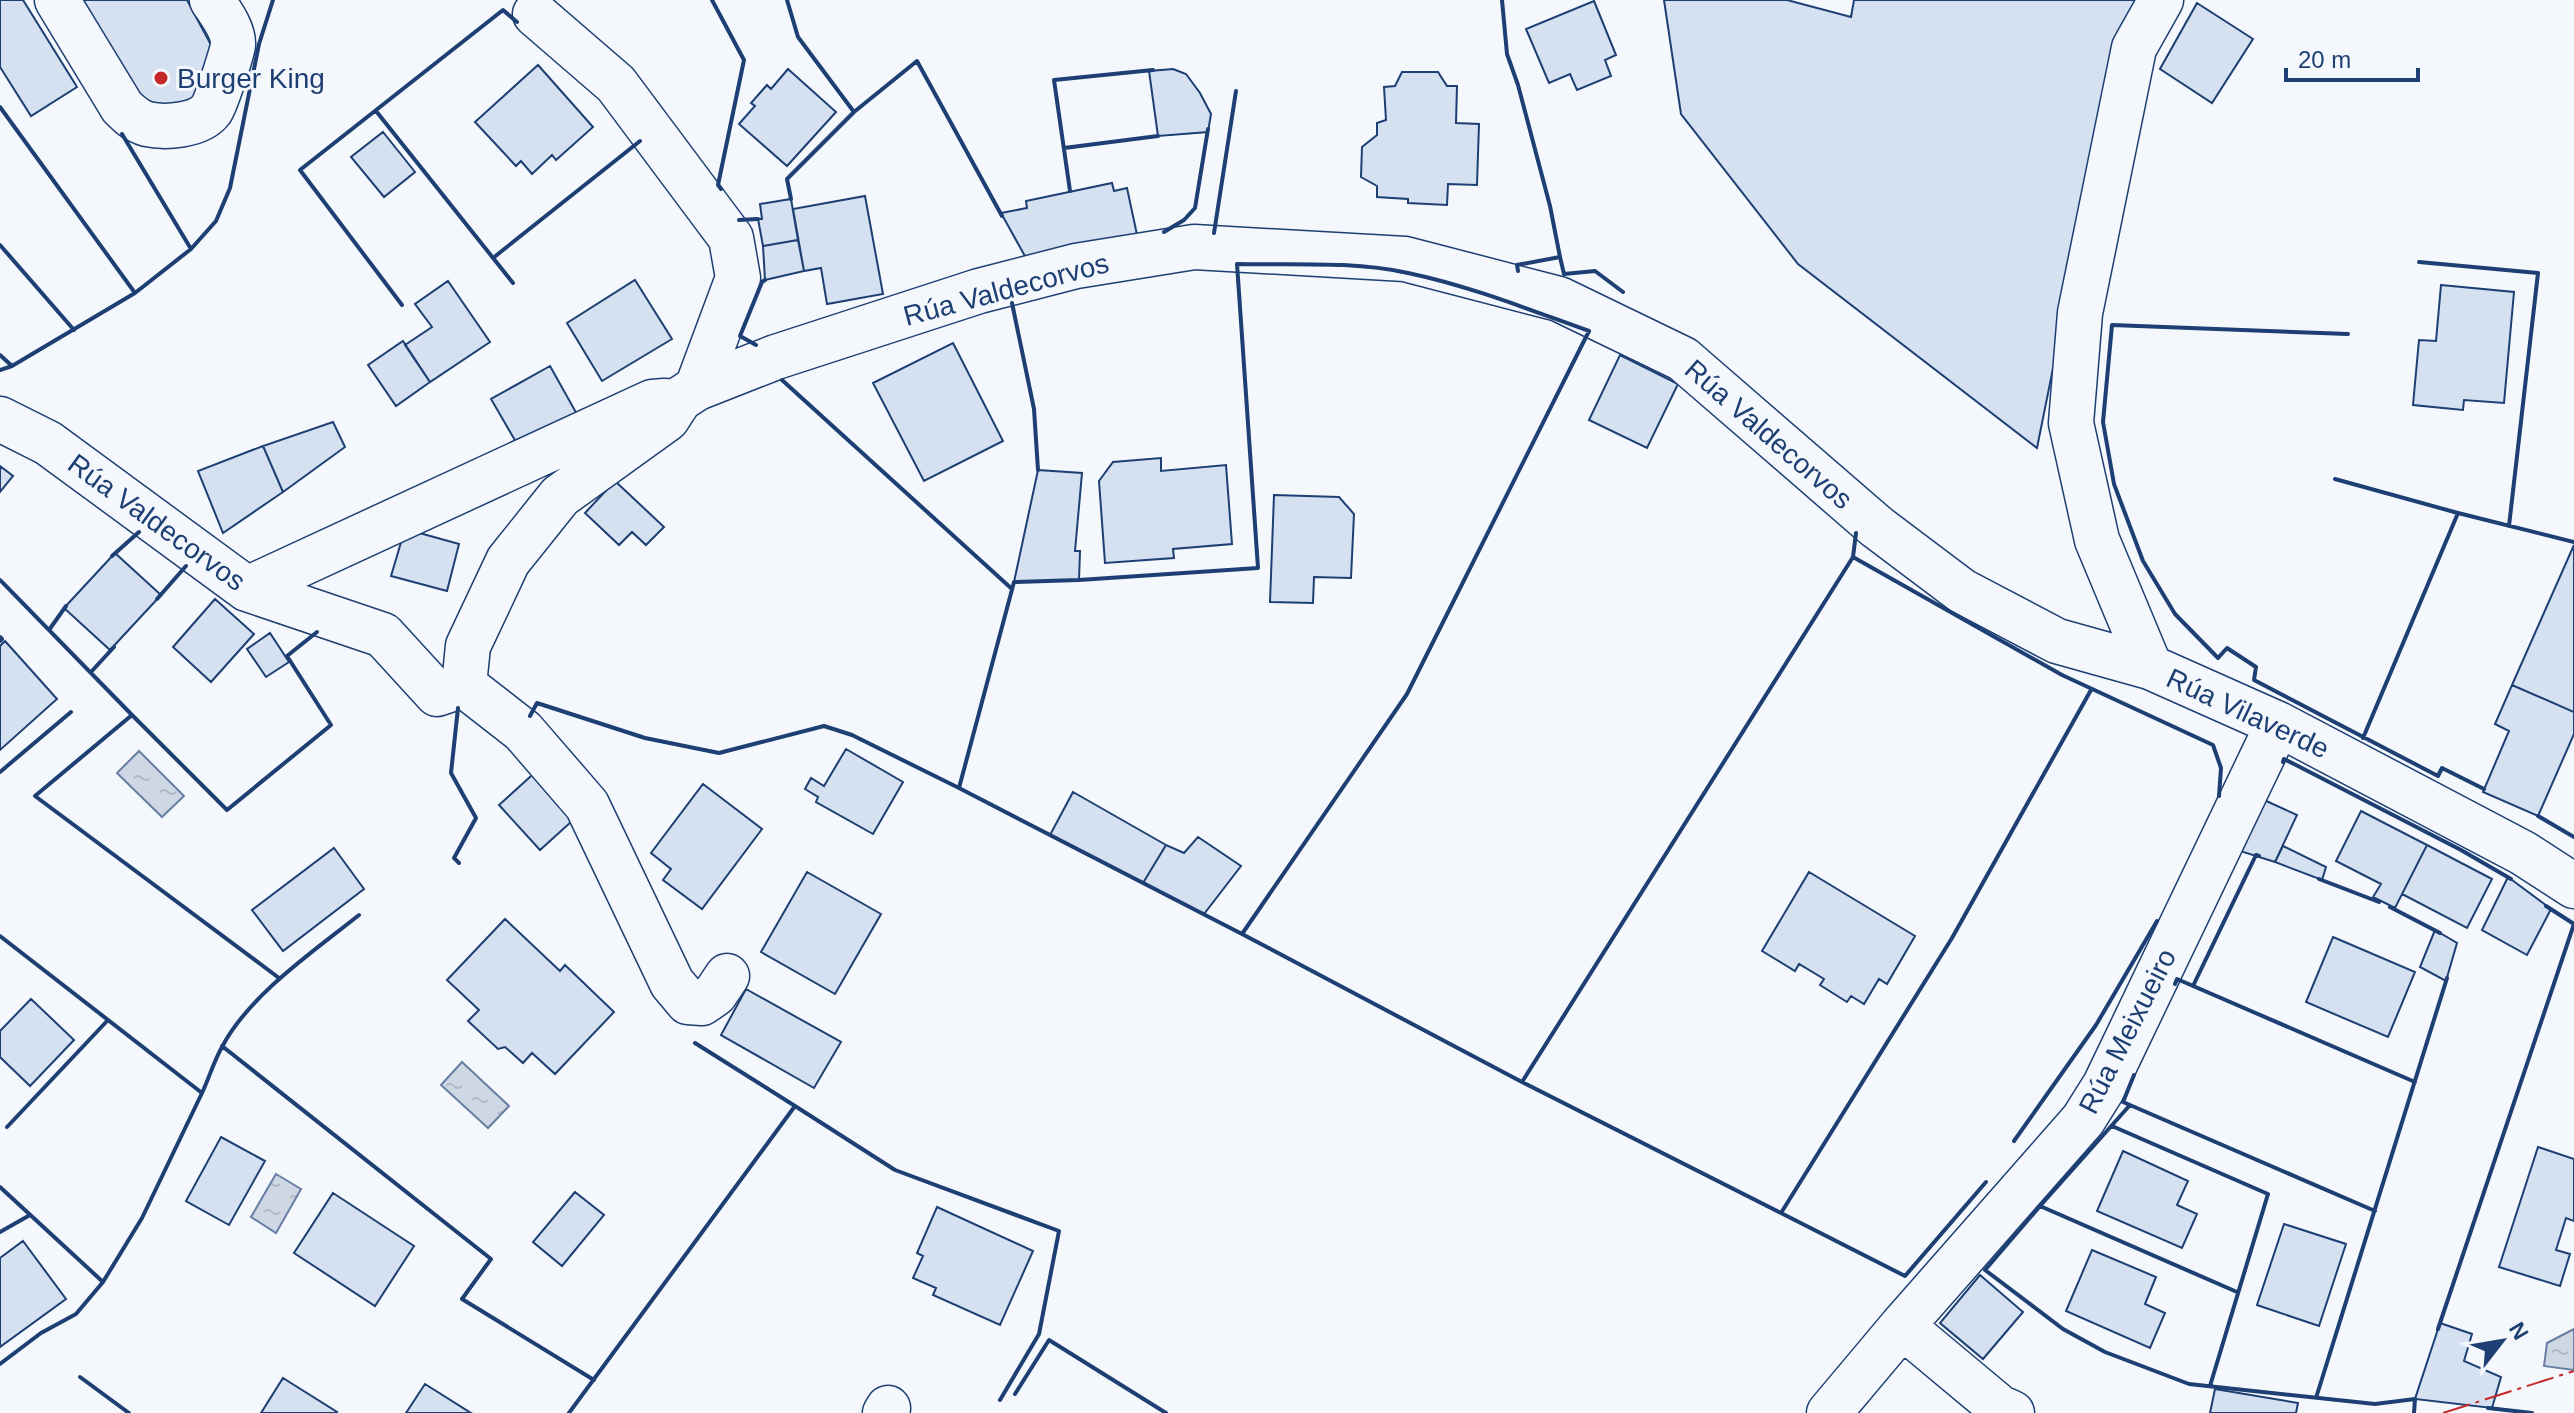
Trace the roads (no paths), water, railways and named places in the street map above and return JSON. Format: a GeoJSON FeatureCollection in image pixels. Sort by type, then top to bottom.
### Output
{"type":"FeatureCollection","features":[{"type":"Feature","properties":{"kind":"street"},"geometry":{"type":"LineString","coordinates":[[57,0],[122,107],[133,118],[147,124],[179,124],[198,120],[211,110],[233,43],[212,0]]}},
{"type":"Feature","properties":{"kind":"street","name":"Rúa Vilaverde"},"geometry":{"type":"LineString","coordinates":[[2161,0],[2134,48],[2080,313],[2071,423],[2097,540],[2150,667],[2278,724],[2523,853],[2574,886]]}},
{"type":"Feature","properties":{"kind":"street"},"geometry":{"type":"LineString","coordinates":[[247,589],[652,402],[688,394],[738,278],[731,238],[616,84],[535,14]]}},
{"type":"Feature","properties":{"kind":"street","name":"Rúa Valdecorvos"},"geometry":{"type":"LineString","coordinates":[[0,419],[48,443],[247,589],[383,635],[437,694],[464,685],[468,646],[508,561],[560,496],[667,419],[688,394],[776,357],[979,291],[1076,266],[1194,247],[1405,259],[1559,299],[1683,359],[1877,527],[1962,591],[2057,641],[2150,667]]}},
{"type":"Feature","properties":{"kind":"street"},"geometry":{"type":"LineString","coordinates":[[464,685],[523,731],[587,805],[672,983],[688,1002],[702,1003],[715,994],[727,976]]}},
{"type":"Feature","properties":{"kind":"street","name":"Rúa Meixueiro"},"geometry":{"type":"LineString","coordinates":[[1829,1413],[2083,1120],[2105,1085],[2278,724]]}},
{"type":"Feature","properties":{"kind":"street"},"geometry":{"type":"LineString","coordinates":[[1902,1326],[1999,1407],[2012,1413]]}},
{"type":"Feature","properties":{"kind":"water"},"geometry":{"type":"Polygon","coordinates":[[[139,751],[184,796],[162,817],[117,773],[139,751]]]}},
{"type":"Feature","properties":{"kind":"water"},"geometry":{"type":"Polygon","coordinates":[[[462,1062],[509,1106],[488,1128],[441,1085],[462,1062]]]}},
{"type":"Feature","properties":{"kind":"water"},"geometry":{"type":"Polygon","coordinates":[[[276,1174],[301,1189],[276,1233],[251,1217],[276,1174]]]}},
{"type":"Feature","properties":{"kind":"water"},"geometry":{"type":"Polygon","coordinates":[[[2574,1329],[2574,1370],[2544,1366],[2547,1343],[2574,1329]]]}},
{"type":"Feature","properties":{"kind":"place","name":"Burger King"},"geometry":{"type":"Point","coordinates":[161,78]}}]}
